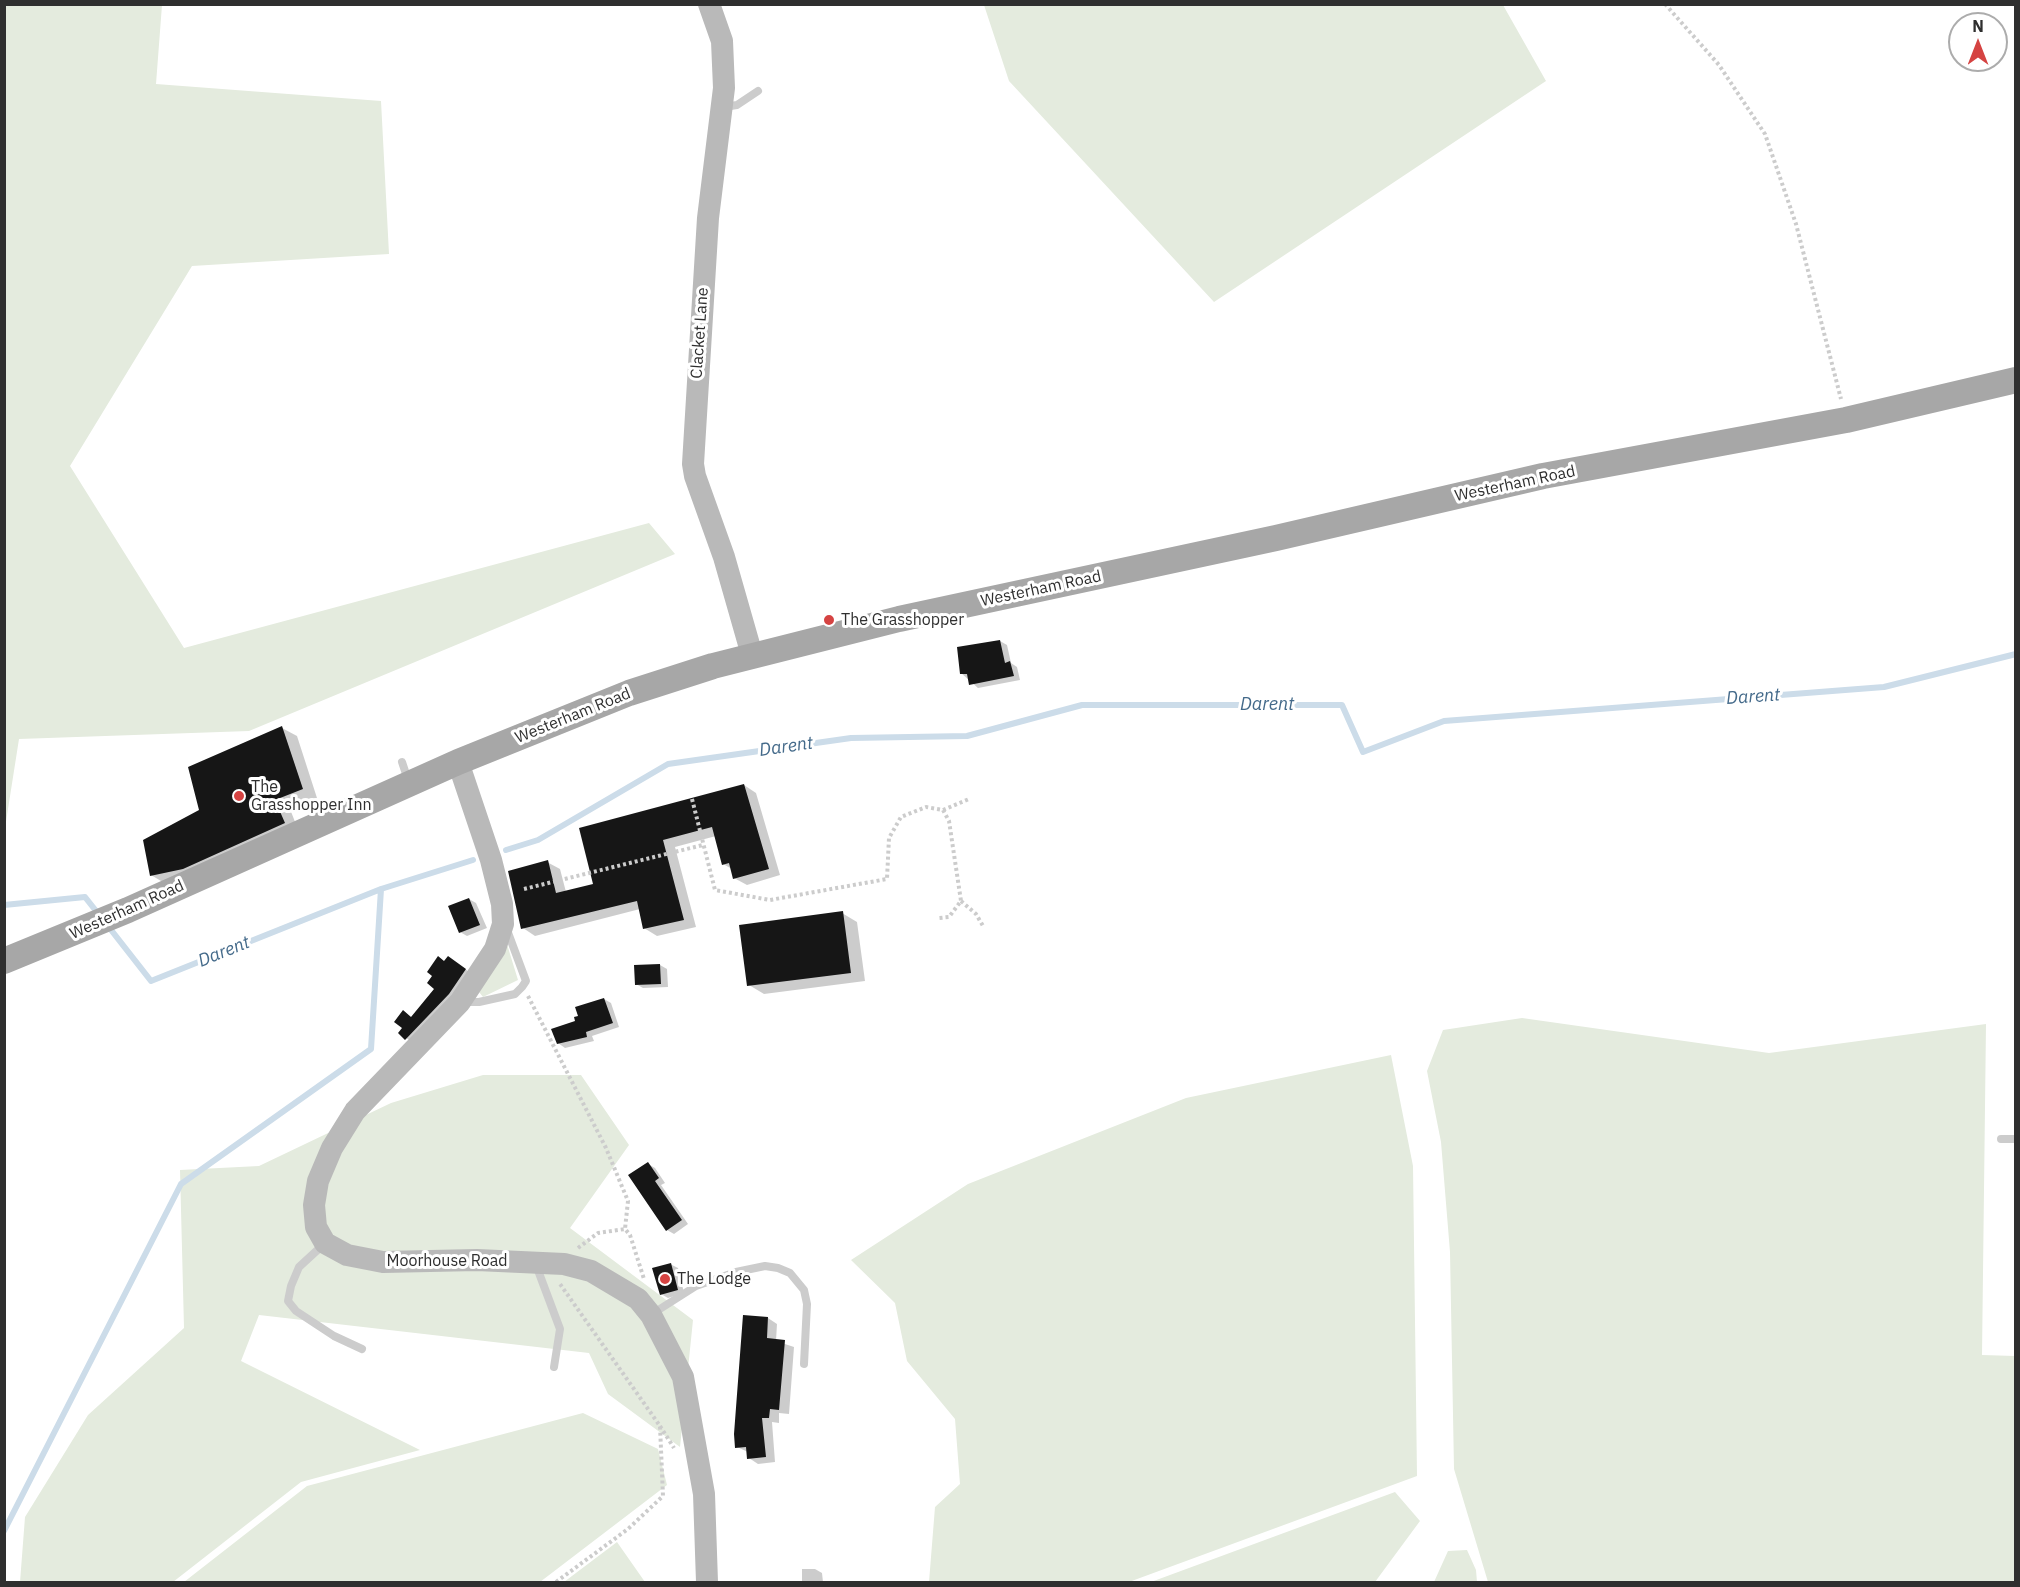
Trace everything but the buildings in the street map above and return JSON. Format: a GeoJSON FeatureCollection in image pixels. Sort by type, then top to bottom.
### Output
{"type":"FeatureCollection","features":[{"type":"Feature","properties":{"kind":"main road","name":"Westerham Road"},"geometry":{"type":"LineString","coordinates":[[4,961],[116,916],[405,773],[458,762],[629,693],[752,655],[899,619],[1276,538],[1543,476],[1846,420],[2016,380]]}},
{"type":"Feature","properties":{"kind":"street","name":"Clacket Lane"},"geometry":{"type":"LineString","coordinates":[[709,4],[722,41],[722,108],[708,218],[693,464],[695,476],[724,557],[752,655]]}},
{"type":"Feature","properties":{"kind":"street"},"geometry":{"type":"LineString","coordinates":[[325,1243],[316,1227],[314,1205],[318,1180],[332,1148],[355,1111],[460,1002],[495,949],[503,924],[502,904],[491,860],[458,762]]}},
{"type":"Feature","properties":{"kind":"street","name":"Moorhouse Road"},"geometry":{"type":"LineString","coordinates":[[325,1243],[346,1255],[383,1262],[547,1262],[591,1271],[622,1287],[638,1299],[651,1315],[683,1377],[704,1494],[708,1582]]}},
{"type":"Feature","properties":{"kind":"lane"},"geometry":{"type":"LineString","coordinates":[[722,108],[737,105],[758,91]]}},
{"type":"Feature","properties":{"kind":"lane"},"geometry":{"type":"LineString","coordinates":[[460,1002],[479,1002],[515,994],[526,981],[510,935],[503,924]]}},
{"type":"Feature","properties":{"kind":"lane"},"geometry":{"type":"LineString","coordinates":[[2001,1139],[2016,1139]]}},
{"type":"Feature","properties":{"kind":"lane"},"geometry":{"type":"LineString","coordinates":[[325,1243],[299,1267],[288,1301],[296,1311],[334,1336],[362,1349]]}},
{"type":"Feature","properties":{"kind":"lane"},"geometry":{"type":"LineString","coordinates":[[547,1262],[560,1329],[554,1367]]}},
{"type":"Feature","properties":{"kind":"lane"},"geometry":{"type":"LineString","coordinates":[[651,1315],[706,1282],[752,1268],[778,1268],[790,1273],[804,1290],[807,1304],[804,1364]]}},
{"type":"Feature","properties":{"kind":"path"},"geometry":{"type":"LineString","coordinates":[[1665,4],[1719,65],[1765,134],[1796,224],[1846,420]]}},
{"type":"Feature","properties":{"kind":"path"},"geometry":{"type":"LineString","coordinates":[[692,799],[715,890],[770,900],[887,879],[889,838],[901,817],[927,807],[943,810],[969,799]]}},
{"type":"Feature","properties":{"kind":"path"},"geometry":{"type":"LineString","coordinates":[[943,810],[949,822],[961,901],[976,914],[983,926]]}},
{"type":"Feature","properties":{"kind":"path"},"geometry":{"type":"LineString","coordinates":[[524,890],[704,845]]}},
{"type":"Feature","properties":{"kind":"path"},"geometry":{"type":"LineString","coordinates":[[939,918],[949,917],[961,901]]}},
{"type":"Feature","properties":{"kind":"path"},"geometry":{"type":"LineString","coordinates":[[522,987],[571,1078],[628,1201],[625,1229],[630,1235],[645,1282]]}},
{"type":"Feature","properties":{"kind":"path"},"geometry":{"type":"LineString","coordinates":[[556,1582],[628,1529],[663,1496],[660,1426],[547,1262],[573,1251],[598,1233],[625,1229]]}},
{"type":"Feature","properties":{"kind":"shaded area"},"geometry":{"type":"Polygon","coordinates":[[[5,4],[162,5],[156,84],[381,101],[389,254],[192,266],[70,466],[184,648],[649,523],[675,554],[249,731],[19,739],[5,828],[5,4]]]}},
{"type":"Feature","properties":{"kind":"shaded area"},"geometry":{"type":"Polygon","coordinates":[[[984,5],[1503,5],[1546,81],[1214,302],[1009,81],[984,5]]]}},
{"type":"Feature","properties":{"kind":"shaded area"},"geometry":{"type":"Polygon","coordinates":[[[506,941],[518,980],[483,997],[479,992],[506,941]]]}},
{"type":"Feature","properties":{"kind":"shaded area"},"geometry":{"type":"Polygon","coordinates":[[[1522,1018],[1769,1053],[1986,1024],[1982,1355],[2015,1356],[2015,1582],[1488,1582],[1454,1469],[1450,1252],[1441,1142],[1427,1071],[1443,1030],[1522,1018]]]}},
{"type":"Feature","properties":{"kind":"shaded area"},"geometry":{"type":"Polygon","coordinates":[[[1391,1055],[1413,1166],[1417,1476],[1129,1582],[929,1582],[935,1507],[960,1484],[955,1419],[907,1361],[895,1303],[851,1260],[968,1184],[1186,1098],[1391,1055]]]}},
{"type":"Feature","properties":{"kind":"shaded area"},"geometry":{"type":"Polygon","coordinates":[[[483,1075],[581,1075],[629,1145],[570,1228],[693,1320],[680,1447],[608,1394],[589,1353],[259,1315],[241,1361],[420,1450],[301,1482],[173,1582],[20,1582],[25,1517],[88,1415],[184,1328],[180,1170],[259,1166],[391,1103],[483,1075]]]}},
{"type":"Feature","properties":{"kind":"shaded area"},"geometry":{"type":"Polygon","coordinates":[[[583,1413],[658,1449],[667,1485],[540,1582],[184,1582],[307,1486],[583,1413]]]}},
{"type":"Feature","properties":{"kind":"shaded area"},"geometry":{"type":"Polygon","coordinates":[[[1395,1492],[1420,1521],[1375,1582],[1151,1582],[1395,1492]]]}},
{"type":"Feature","properties":{"kind":"shaded area"},"geometry":{"type":"Polygon","coordinates":[[[617,1542],[645,1582],[564,1582],[617,1542]]]}},
{"type":"Feature","properties":{"kind":"shaded area"},"geometry":{"type":"Polygon","coordinates":[[[1467,1550],[1476,1570],[1477,1582],[1434,1582],[1448,1551],[1467,1550]]]}},
{"type":"Feature","properties":{"kind":"waterway","name":"Darent"},"geometry":{"type":"LineString","coordinates":[[506,850],[538,840],[668,764],[851,738],[967,736],[1082,705],[1342,705],[1363,752],[1444,721],[1884,687],[2016,654]]}},
{"type":"Feature","properties":{"kind":"waterway","name":"Darent"},"geometry":{"type":"LineString","coordinates":[[108,926],[151,981],[381,889],[473,860]]}},
{"type":"Feature","properties":{"kind":"waterway"},"geometry":{"type":"LineString","coordinates":[[4,1531],[181,1184],[371,1049],[381,889]]}},
{"type":"Feature","properties":{"kind":"waterway","name":"Darent"},"geometry":{"type":"LineString","coordinates":[[4,905],[85,897],[100,916]]}},
{"type":"Feature","properties":{"kind":"place","name":"The Grasshopper"},"geometry":{"type":"Point","coordinates":[829,620]}},
{"type":"Feature","properties":{"kind":"place","name":"The Grasshopper Inn"},"geometry":{"type":"Point","coordinates":[239,796]}},
{"type":"Feature","properties":{"kind":"place","name":"The Lodge"},"geometry":{"type":"Point","coordinates":[665,1279]}}]}
